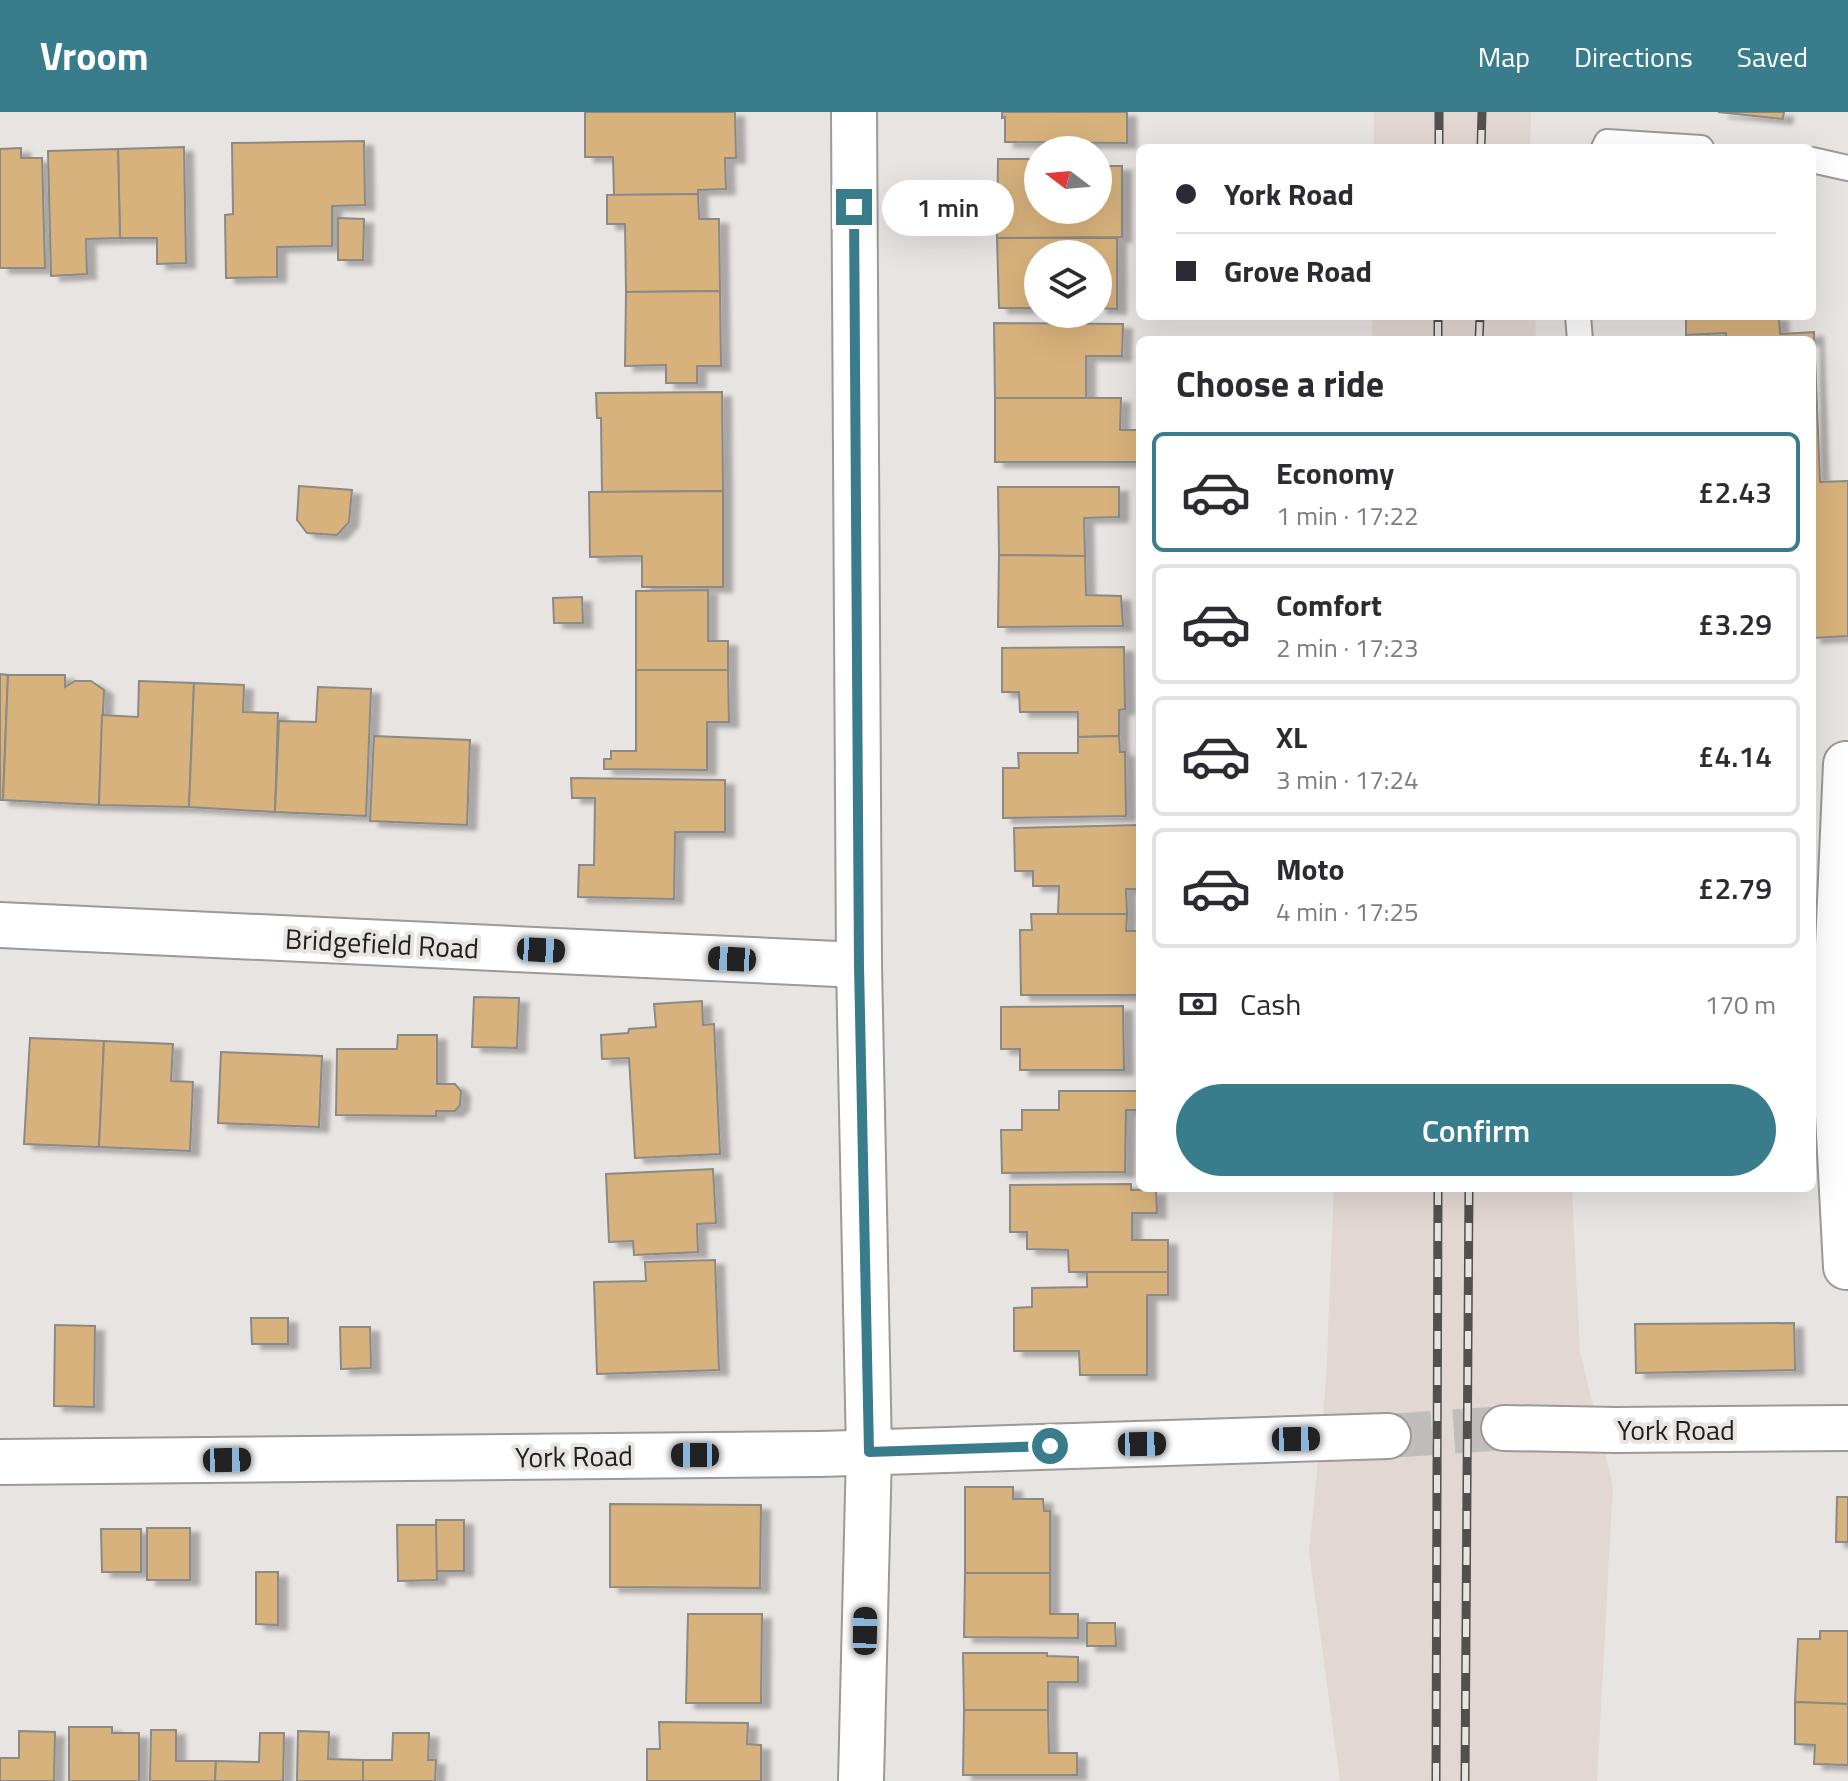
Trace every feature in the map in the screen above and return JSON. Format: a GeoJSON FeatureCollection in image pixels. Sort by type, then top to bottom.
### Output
{"type":"FeatureCollection","features":[{"type":"Feature","properties":{"kind":"street"},"geometry":{"type":"LineString","coordinates":[[854,112],[859,965],[869,1452],[861,1781]]}},
{"type":"Feature","properties":{"kind":"street"},"geometry":{"type":"LineString","coordinates":[[1846,764],[1841,1038],[1846,1267]]}},
{"type":"Feature","properties":{"kind":"street","name":"Bridgefield Road"},"geometry":{"type":"LineString","coordinates":[[0,925],[859,965]]}},
{"type":"Feature","properties":{"kind":"street","name":"York Road"},"geometry":{"type":"LineString","coordinates":[[1504,1428],[1848,1428]]}},
{"type":"Feature","properties":{"kind":"street","name":"York Road"},"geometry":{"type":"LineString","coordinates":[[0,1462],[869,1452],[1388,1436]]}},
{"type":"Feature","properties":{"kind":"lane"},"geometry":{"type":"LineString","coordinates":[[1606,144],[1638,144]]}},
{"type":"Feature","properties":{"kind":"lane"},"geometry":{"type":"LineString","coordinates":[[1816,161],[1848,168]]}},
{"type":"Feature","properties":{"kind":"shaded area"},"geometry":{"type":"Polygon","coordinates":[[[1374,112],[1531,112],[1530,144],[1374,144],[1374,112]]]}},
{"type":"Feature","properties":{"kind":"shaded area"},"geometry":{"type":"Polygon","coordinates":[[[1372,320],[1535,320],[1536,336],[1372,336],[1372,320]]]}},
{"type":"Feature","properties":{"kind":"shaded area"},"geometry":{"type":"Polygon","coordinates":[[[1334,1192],[1572,1192],[1580,1352],[1613,1486],[1597,1781],[1340,1781],[1309,1552],[1326,1382],[1334,1192]]]}},
{"type":"Feature","properties":{"kind":"building"},"geometry":{"type":"Polygon","coordinates":[[[585,112],[735,112],[736,158],[725,158],[726,189],[698,190],[698,194],[614,195],[613,157],[585,157],[585,112]]]}},
{"type":"Feature","properties":{"kind":"building"},"geometry":{"type":"Polygon","coordinates":[[[1002,112],[1127,112],[1127,143],[1112,143],[1112,136],[1024,136],[1024,142],[1005,142],[1005,117],[1002,118],[1002,112]]]}},
{"type":"Feature","properties":{"kind":"building"},"geometry":{"type":"Polygon","coordinates":[[[1718,112],[1784,112],[1783,119],[1718,112]]]}},
{"type":"Feature","properties":{"kind":"building"},"geometry":{"type":"Polygon","coordinates":[[[364,141],[365,205],[332,206],[332,246],[277,247],[277,277],[226,278],[225,215],[233,214],[232,143],[364,141]]]}},
{"type":"Feature","properties":{"kind":"building"},"geometry":{"type":"Polygon","coordinates":[[[184,147],[186,263],[157,264],[157,238],[120,238],[118,149],[184,147]]]}},
{"type":"Feature","properties":{"kind":"building"},"geometry":{"type":"Polygon","coordinates":[[[21,148],[21,158],[42,158],[45,268],[0,268],[0,149],[21,148]]]}},
{"type":"Feature","properties":{"kind":"building"},"geometry":{"type":"Polygon","coordinates":[[[118,149],[120,238],[86,239],[87,274],[51,276],[48,151],[118,149]]]}},
{"type":"Feature","properties":{"kind":"building"},"geometry":{"type":"Polygon","coordinates":[[[998,159],[1024,159],[1024,224],[1112,224],[1112,166],[1122,166],[1122,237],[997,238],[998,159]]]}},
{"type":"Feature","properties":{"kind":"building"},"geometry":{"type":"Polygon","coordinates":[[[698,194],[699,219],[719,219],[720,291],[626,292],[625,224],[607,224],[607,195],[698,194]]]}},
{"type":"Feature","properties":{"kind":"building"},"geometry":{"type":"Polygon","coordinates":[[[338,218],[364,219],[363,260],[338,260],[338,218]]]}},
{"type":"Feature","properties":{"kind":"building"},"geometry":{"type":"Polygon","coordinates":[[[997,238],[1117,238],[1117,309],[1112,309],[1112,240],[1024,240],[1024,308],[999,308],[997,238]]]}},
{"type":"Feature","properties":{"kind":"building"},"geometry":{"type":"Polygon","coordinates":[[[720,291],[721,366],[697,366],[697,383],[666,383],[666,365],[625,366],[626,292],[720,291]]]}},
{"type":"Feature","properties":{"kind":"building"},"geometry":{"type":"Polygon","coordinates":[[[1686,320],[1779,320],[1780,334],[1814,332],[1814,336],[1726,336],[1726,333],[1686,335],[1686,320]]]}},
{"type":"Feature","properties":{"kind":"building"},"geometry":{"type":"Polygon","coordinates":[[[994,323],[1024,323],[1024,328],[1112,328],[1112,324],[1123,324],[1122,356],[1086,356],[1086,398],[995,398],[994,323]]]}},
{"type":"Feature","properties":{"kind":"building"},"geometry":{"type":"Polygon","coordinates":[[[1816,382],[1820,482],[1848,481],[1848,636],[1816,638],[1816,382]]]}},
{"type":"Feature","properties":{"kind":"building"},"geometry":{"type":"Polygon","coordinates":[[[722,392],[723,491],[602,492],[601,418],[597,418],[596,393],[722,392]]]}},
{"type":"Feature","properties":{"kind":"building"},"geometry":{"type":"Polygon","coordinates":[[[995,398],[1121,398],[1120,430],[1136,430],[1136,462],[995,462],[995,398]]]}},
{"type":"Feature","properties":{"kind":"building"},"geometry":{"type":"Polygon","coordinates":[[[299,486],[352,490],[349,522],[337,535],[307,533],[297,520],[299,486]]]}},
{"type":"Feature","properties":{"kind":"building"},"geometry":{"type":"Polygon","coordinates":[[[998,487],[1119,487],[1119,517],[1084,518],[1085,556],[999,555],[998,487]]]}},
{"type":"Feature","properties":{"kind":"building"},"geometry":{"type":"Polygon","coordinates":[[[723,491],[723,587],[642,587],[642,556],[590,557],[589,492],[723,491]]]}},
{"type":"Feature","properties":{"kind":"building"},"geometry":{"type":"Polygon","coordinates":[[[999,555],[1085,556],[1086,595],[1121,596],[1123,626],[998,627],[999,555]]]}},
{"type":"Feature","properties":{"kind":"building"},"geometry":{"type":"Polygon","coordinates":[[[708,590],[708,641],[728,641],[728,670],[636,670],[636,591],[708,590]]]}},
{"type":"Feature","properties":{"kind":"building"},"geometry":{"type":"Polygon","coordinates":[[[582,597],[583,623],[554,623],[553,598],[582,597]]]}},
{"type":"Feature","properties":{"kind":"building"},"geometry":{"type":"Polygon","coordinates":[[[1124,647],[1125,709],[1119,710],[1119,736],[1078,737],[1078,712],[1020,712],[1019,692],[1002,692],[1002,648],[1124,647]]]}},
{"type":"Feature","properties":{"kind":"building"},"geometry":{"type":"Polygon","coordinates":[[[636,670],[728,670],[729,722],[707,722],[707,770],[604,769],[604,759],[611,759],[611,751],[636,751],[636,670]]]}},
{"type":"Feature","properties":{"kind":"building"},"geometry":{"type":"Polygon","coordinates":[[[0,674],[8,675],[3,800],[0,800],[0,674]]]}},
{"type":"Feature","properties":{"kind":"building"},"geometry":{"type":"Polygon","coordinates":[[[8,675],[65,675],[65,687],[75,681],[91,681],[104,690],[99,805],[3,800],[8,675]]]}},
{"type":"Feature","properties":{"kind":"building"},"geometry":{"type":"Polygon","coordinates":[[[139,681],[194,683],[189,807],[99,805],[102,715],[138,717],[139,681]]]}},
{"type":"Feature","properties":{"kind":"building"},"geometry":{"type":"Polygon","coordinates":[[[194,683],[244,685],[243,712],[278,713],[275,812],[189,807],[194,683]]]}},
{"type":"Feature","properties":{"kind":"building"},"geometry":{"type":"Polygon","coordinates":[[[318,687],[371,689],[366,816],[275,812],[279,721],[316,722],[318,687]]]}},
{"type":"Feature","properties":{"kind":"building"},"geometry":{"type":"Polygon","coordinates":[[[374,736],[470,740],[467,825],[370,821],[374,736]]]}},
{"type":"Feature","properties":{"kind":"building"},"geometry":{"type":"Polygon","coordinates":[[[1119,736],[1120,752],[1125,752],[1126,816],[1003,818],[1003,768],[1019,768],[1018,753],[1078,753],[1078,737],[1119,736]]]}},
{"type":"Feature","properties":{"kind":"building"},"geometry":{"type":"Polygon","coordinates":[[[571,778],[725,780],[725,832],[675,832],[674,899],[578,897],[579,865],[594,865],[595,798],[572,798],[571,778]]]}},
{"type":"Feature","properties":{"kind":"building"},"geometry":{"type":"Polygon","coordinates":[[[1136,825],[1136,889],[1126,889],[1127,914],[1058,914],[1059,886],[1033,886],[1033,871],[1015,871],[1014,828],[1136,825]]]}},
{"type":"Feature","properties":{"kind":"building"},"geometry":{"type":"Polygon","coordinates":[[[1031,914],[1127,914],[1126,931],[1136,931],[1136,995],[1021,995],[1020,930],[1032,930],[1031,914]]]}},
{"type":"Feature","properties":{"kind":"building"},"geometry":{"type":"Polygon","coordinates":[[[474,997],[519,998],[517,1048],[472,1047],[474,997]]]}},
{"type":"Feature","properties":{"kind":"building"},"geometry":{"type":"Polygon","coordinates":[[[702,1001],[703,1025],[714,1024],[720,1154],[635,1158],[629,1058],[602,1059],[601,1035],[656,1027],[654,1004],[702,1001]]]}},
{"type":"Feature","properties":{"kind":"building"},"geometry":{"type":"Polygon","coordinates":[[[1123,1006],[1124,1070],[1020,1070],[1020,1049],[1001,1049],[1001,1007],[1123,1006]]]}},
{"type":"Feature","properties":{"kind":"building"},"geometry":{"type":"Polygon","coordinates":[[[398,1035],[437,1035],[437,1084],[455,1084],[461,1091],[460,1105],[455,1111],[436,1111],[436,1116],[336,1115],[337,1049],[397,1049],[398,1035]]]}},
{"type":"Feature","properties":{"kind":"building"},"geometry":{"type":"Polygon","coordinates":[[[30,1038],[104,1041],[99,1147],[24,1144],[30,1038]]]}},
{"type":"Feature","properties":{"kind":"building"},"geometry":{"type":"Polygon","coordinates":[[[104,1041],[173,1044],[171,1081],[193,1082],[190,1151],[99,1147],[104,1041]]]}},
{"type":"Feature","properties":{"kind":"building"},"geometry":{"type":"Polygon","coordinates":[[[221,1052],[322,1056],[319,1127],[218,1123],[221,1052]]]}},
{"type":"Feature","properties":{"kind":"building"},"geometry":{"type":"Polygon","coordinates":[[[1059,1091],[1136,1091],[1136,1110],[1126,1110],[1125,1172],[1002,1173],[1001,1130],[1022,1130],[1022,1110],[1059,1110],[1059,1091]]]}},
{"type":"Feature","properties":{"kind":"building"},"geometry":{"type":"Polygon","coordinates":[[[713,1169],[716,1223],[697,1224],[698,1252],[634,1255],[633,1241],[609,1242],[606,1174],[713,1169]]]}},
{"type":"Feature","properties":{"kind":"building"},"geometry":{"type":"Polygon","coordinates":[[[1131,1184],[1131,1190],[1136,1192],[1156,1192],[1157,1213],[1132,1213],[1132,1240],[1168,1240],[1168,1272],[1069,1272],[1068,1250],[1027,1249],[1027,1232],[1010,1232],[1010,1185],[1131,1184]]]}},
{"type":"Feature","properties":{"kind":"building"},"geometry":{"type":"Polygon","coordinates":[[[715,1260],[719,1370],[597,1374],[594,1282],[646,1281],[645,1262],[715,1260]]]}},
{"type":"Feature","properties":{"kind":"building"},"geometry":{"type":"Polygon","coordinates":[[[1087,1272],[1168,1272],[1168,1295],[1147,1295],[1147,1375],[1080,1375],[1079,1351],[1014,1351],[1014,1308],[1032,1307],[1032,1288],[1087,1287],[1087,1272]]]}},
{"type":"Feature","properties":{"kind":"building"},"geometry":{"type":"Polygon","coordinates":[[[251,1318],[288,1318],[288,1344],[252,1344],[251,1318]]]}},
{"type":"Feature","properties":{"kind":"building"},"geometry":{"type":"Polygon","coordinates":[[[1794,1323],[1795,1370],[1636,1373],[1635,1324],[1794,1323]]]}},
{"type":"Feature","properties":{"kind":"building"},"geometry":{"type":"Polygon","coordinates":[[[55,1325],[95,1326],[94,1407],[54,1406],[55,1325]]]}},
{"type":"Feature","properties":{"kind":"building"},"geometry":{"type":"Polygon","coordinates":[[[340,1327],[370,1327],[371,1368],[341,1369],[340,1327]]]}},
{"type":"Feature","properties":{"kind":"building"},"geometry":{"type":"Polygon","coordinates":[[[965,1487],[1013,1487],[1013,1499],[1043,1499],[1044,1511],[1050,1511],[1050,1573],[965,1573],[965,1487]]]}},
{"type":"Feature","properties":{"kind":"building"},"geometry":{"type":"Polygon","coordinates":[[[1837,1497],[1848,1497],[1848,1542],[1836,1542],[1837,1497]]]}},
{"type":"Feature","properties":{"kind":"building"},"geometry":{"type":"Polygon","coordinates":[[[610,1504],[761,1505],[760,1588],[610,1587],[610,1504]]]}},
{"type":"Feature","properties":{"kind":"building"},"geometry":{"type":"Polygon","coordinates":[[[436,1520],[464,1520],[464,1571],[436,1571],[436,1520]]]}},
{"type":"Feature","properties":{"kind":"building"},"geometry":{"type":"Polygon","coordinates":[[[397,1525],[436,1525],[437,1580],[398,1581],[397,1525]]]}},
{"type":"Feature","properties":{"kind":"building"},"geometry":{"type":"Polygon","coordinates":[[[147,1528],[190,1528],[190,1580],[147,1580],[147,1528]]]}},
{"type":"Feature","properties":{"kind":"building"},"geometry":{"type":"Polygon","coordinates":[[[101,1529],[141,1529],[141,1572],[102,1572],[101,1529]]]}},
{"type":"Feature","properties":{"kind":"building"},"geometry":{"type":"Polygon","coordinates":[[[256,1572],[278,1572],[278,1625],[256,1624],[256,1572]]]}},
{"type":"Feature","properties":{"kind":"building"},"geometry":{"type":"Polygon","coordinates":[[[965,1573],[1050,1573],[1050,1614],[1078,1614],[1078,1638],[964,1637],[965,1573]]]}},
{"type":"Feature","properties":{"kind":"building"},"geometry":{"type":"Polygon","coordinates":[[[688,1614],[762,1614],[761,1703],[686,1703],[688,1614]]]}},
{"type":"Feature","properties":{"kind":"building"},"geometry":{"type":"Polygon","coordinates":[[[1087,1623],[1115,1623],[1116,1646],[1087,1646],[1087,1623]]]}},
{"type":"Feature","properties":{"kind":"building"},"geometry":{"type":"Polygon","coordinates":[[[1820,1631],[1848,1631],[1848,1704],[1795,1702],[1798,1639],[1820,1639],[1820,1631]]]}},
{"type":"Feature","properties":{"kind":"building"},"geometry":{"type":"Polygon","coordinates":[[[963,1653],[1047,1653],[1047,1656],[1078,1657],[1078,1682],[1048,1682],[1048,1710],[964,1710],[963,1653]]]}},
{"type":"Feature","properties":{"kind":"building"},"geometry":{"type":"Polygon","coordinates":[[[1795,1702],[1848,1704],[1848,1765],[1814,1764],[1815,1745],[1795,1744],[1795,1702]]]}},
{"type":"Feature","properties":{"kind":"building"},"geometry":{"type":"Polygon","coordinates":[[[964,1710],[1048,1710],[1049,1753],[1077,1753],[1077,1775],[963,1775],[964,1710]]]}},
{"type":"Feature","properties":{"kind":"building"},"geometry":{"type":"Polygon","coordinates":[[[659,1722],[748,1723],[747,1744],[761,1745],[761,1781],[647,1781],[647,1749],[660,1749],[659,1722]]]}},
{"type":"Feature","properties":{"kind":"building"},"geometry":{"type":"Polygon","coordinates":[[[69,1727],[112,1727],[112,1733],[139,1733],[139,1781],[69,1781],[69,1727]]]}},
{"type":"Feature","properties":{"kind":"building"},"geometry":{"type":"Polygon","coordinates":[[[151,1730],[176,1730],[176,1761],[216,1761],[215,1781],[150,1781],[151,1730]]]}},
{"type":"Feature","properties":{"kind":"building"},"geometry":{"type":"Polygon","coordinates":[[[19,1731],[55,1732],[54,1781],[0,1781],[0,1758],[19,1758],[19,1731]]]}},
{"type":"Feature","properties":{"kind":"building"},"geometry":{"type":"Polygon","coordinates":[[[298,1731],[329,1732],[328,1759],[363,1760],[363,1781],[297,1781],[298,1731]]]}},
{"type":"Feature","properties":{"kind":"building"},"geometry":{"type":"Polygon","coordinates":[[[260,1733],[284,1733],[283,1781],[215,1781],[216,1761],[259,1762],[260,1733]]]}},
{"type":"Feature","properties":{"kind":"building"},"geometry":{"type":"Polygon","coordinates":[[[393,1733],[429,1733],[428,1760],[436,1760],[435,1781],[363,1781],[363,1760],[392,1760],[393,1733]]]}},
{"type":"Feature","properties":{"kind":"tunnel"},"geometry":{"type":"LineString","coordinates":[[1388,1436],[1504,1428]]}},
{"type":"Feature","properties":{"kind":"railway"},"geometry":{"type":"LineString","coordinates":[[1439,112],[1439,144]]}},
{"type":"Feature","properties":{"kind":"railway"},"geometry":{"type":"LineString","coordinates":[[1481,144],[1482,112]]}},
{"type":"Feature","properties":{"kind":"railway"},"geometry":{"type":"LineString","coordinates":[[1438,320],[1438,336]]}},
{"type":"Feature","properties":{"kind":"railway"},"geometry":{"type":"LineString","coordinates":[[1479,336],[1480,320]]}},
{"type":"Feature","properties":{"kind":"railway"},"geometry":{"type":"LineString","coordinates":[[1436,1781],[1438,1192]]}},
{"type":"Feature","properties":{"kind":"railway"},"geometry":{"type":"LineString","coordinates":[[1465,1781],[1469,1192]]}},
{"type":"Feature","properties":{"kind":"route"},"geometry":{"type":"LineString","coordinates":[[854,207],[859,965],[869,1452],[1050,1446]]}}]}
